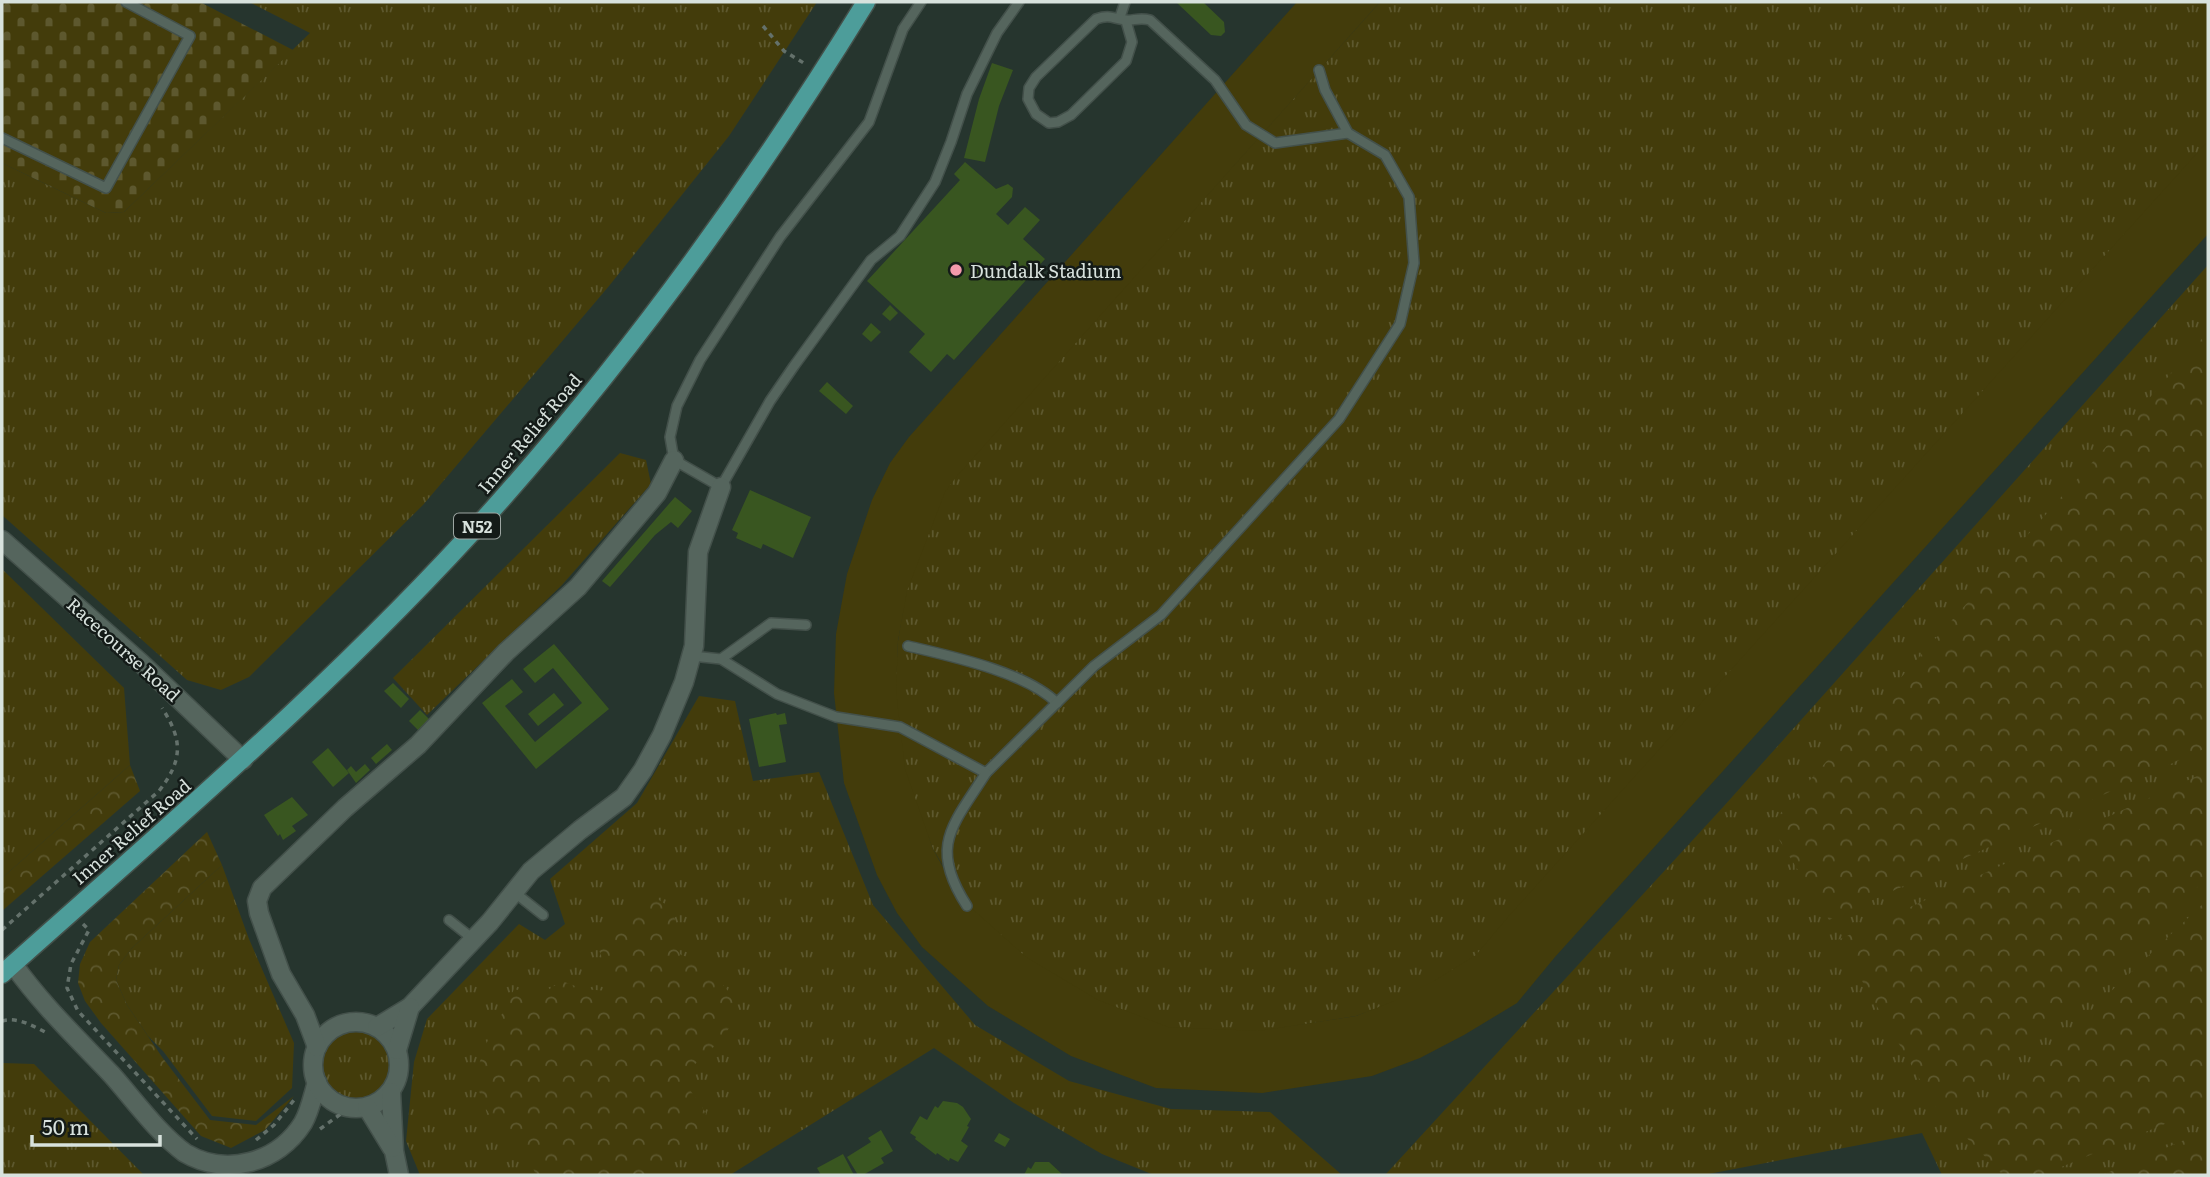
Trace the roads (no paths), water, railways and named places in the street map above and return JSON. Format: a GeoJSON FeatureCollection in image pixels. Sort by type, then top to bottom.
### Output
{"type":"FeatureCollection","features":[{"type":"Feature","properties":{"kind":"main road","name":"Inner Relief Road"},"geometry":{"type":"LineString","coordinates":[[7,969],[243,760],[392,616],[492,510],[620,358],[691,265],[866,2]]}},
{"type":"Feature","properties":{"kind":"street"},"geometry":{"type":"LineString","coordinates":[[317,1047],[305,1015],[281,974],[259,913],[257,901],[262,888],[345,808],[418,745],[506,652],[578,587],[657,493],[674,460]]}},
{"type":"Feature","properties":{"kind":"street"},"geometry":{"type":"LineString","coordinates":[[397,1050],[411,1007],[531,871],[624,797],[643,770],[662,735],[692,656],[699,580],[698,552],[721,487]]}},
{"type":"Feature","properties":{"kind":"street","name":"Racecourse Road"},"geometry":{"type":"LineString","coordinates":[[2,540],[141,663],[243,760]]}},
{"type":"Feature","properties":{"kind":"street"},"geometry":{"type":"LineString","coordinates":[[7,969],[111,1074],[163,1132],[184,1152],[203,1164],[241,1168],[274,1154],[304,1120],[317,1082]]}},
{"type":"Feature","properties":{"kind":"street"},"geometry":{"type":"LineString","coordinates":[[376,1027],[411,1007]]}},
{"type":"Feature","properties":{"kind":"street"},"geometry":{"type":"LineString","coordinates":[[305,1015],[338,1026]]}},
{"type":"Feature","properties":{"kind":"street"},"geometry":{"type":"LineString","coordinates":[[364,1023],[376,1027],[385,1033],[397,1050],[400,1064],[397,1079],[390,1092],[368,1107],[349,1108],[337,1104],[328,1098],[317,1082],[313,1060],[317,1047],[329,1032],[338,1026],[364,1023]]}},
{"type":"Feature","properties":{"kind":"street"},"geometry":{"type":"LineString","coordinates":[[390,1092],[394,1151],[399,1175]]}},
{"type":"Feature","properties":{"kind":"street"},"geometry":{"type":"LineString","coordinates":[[304,1120],[337,1104]]}},
{"type":"Feature","properties":{"kind":"street"},"geometry":{"type":"LineString","coordinates":[[368,1107],[394,1151]]}},
{"type":"Feature","properties":{"kind":"lane"},"geometry":{"type":"LineString","coordinates":[[2,138],[106,188],[190,36],[126,2]]}},
{"type":"Feature","properties":{"kind":"lane"},"geometry":{"type":"LineString","coordinates":[[921,2],[904,29],[869,122],[780,237],[700,360],[677,406],[670,437],[674,460],[721,487],[770,401],[809,345],[871,260],[900,236],[935,182],[967,94],[997,33],[1019,2]]}},
{"type":"Feature","properties":{"kind":"lane"},"geometry":{"type":"LineString","coordinates":[[1125,2],[1123,19],[1132,47],[1126,61],[1071,116],[1049,123],[1041,118],[1028,99],[1029,88],[1036,77],[1089,24],[1102,17],[1123,19],[1139,17],[1150,20],[1214,80],[1246,125],[1275,143],[1348,133]]}},
{"type":"Feature","properties":{"kind":"lane"},"geometry":{"type":"LineString","coordinates":[[967,906],[953,884],[946,852],[953,825],[986,773],[1094,666],[1161,615],[1339,419],[1401,324],[1414,263],[1409,197],[1385,155],[1348,133],[1325,90],[1319,70]]}},
{"type":"Feature","properties":{"kind":"lane"},"geometry":{"type":"LineString","coordinates":[[721,659],[771,623],[806,625]]}},
{"type":"Feature","properties":{"kind":"lane"},"geometry":{"type":"LineString","coordinates":[[908,646],[974,662],[1046,692],[1057,702]]}},
{"type":"Feature","properties":{"kind":"lane"},"geometry":{"type":"LineString","coordinates":[[692,656],[721,659],[777,694],[836,717],[900,727],[986,773]]}},
{"type":"Feature","properties":{"kind":"lane"},"geometry":{"type":"LineString","coordinates":[[514,892],[543,915]]}},
{"type":"Feature","properties":{"kind":"lane"},"geometry":{"type":"LineString","coordinates":[[449,919],[473,939]]}},
{"type":"Feature","properties":{"kind":"place","name":"Dundalk Stadium"},"geometry":{"type":"Point","coordinates":[956,270]}}]}
